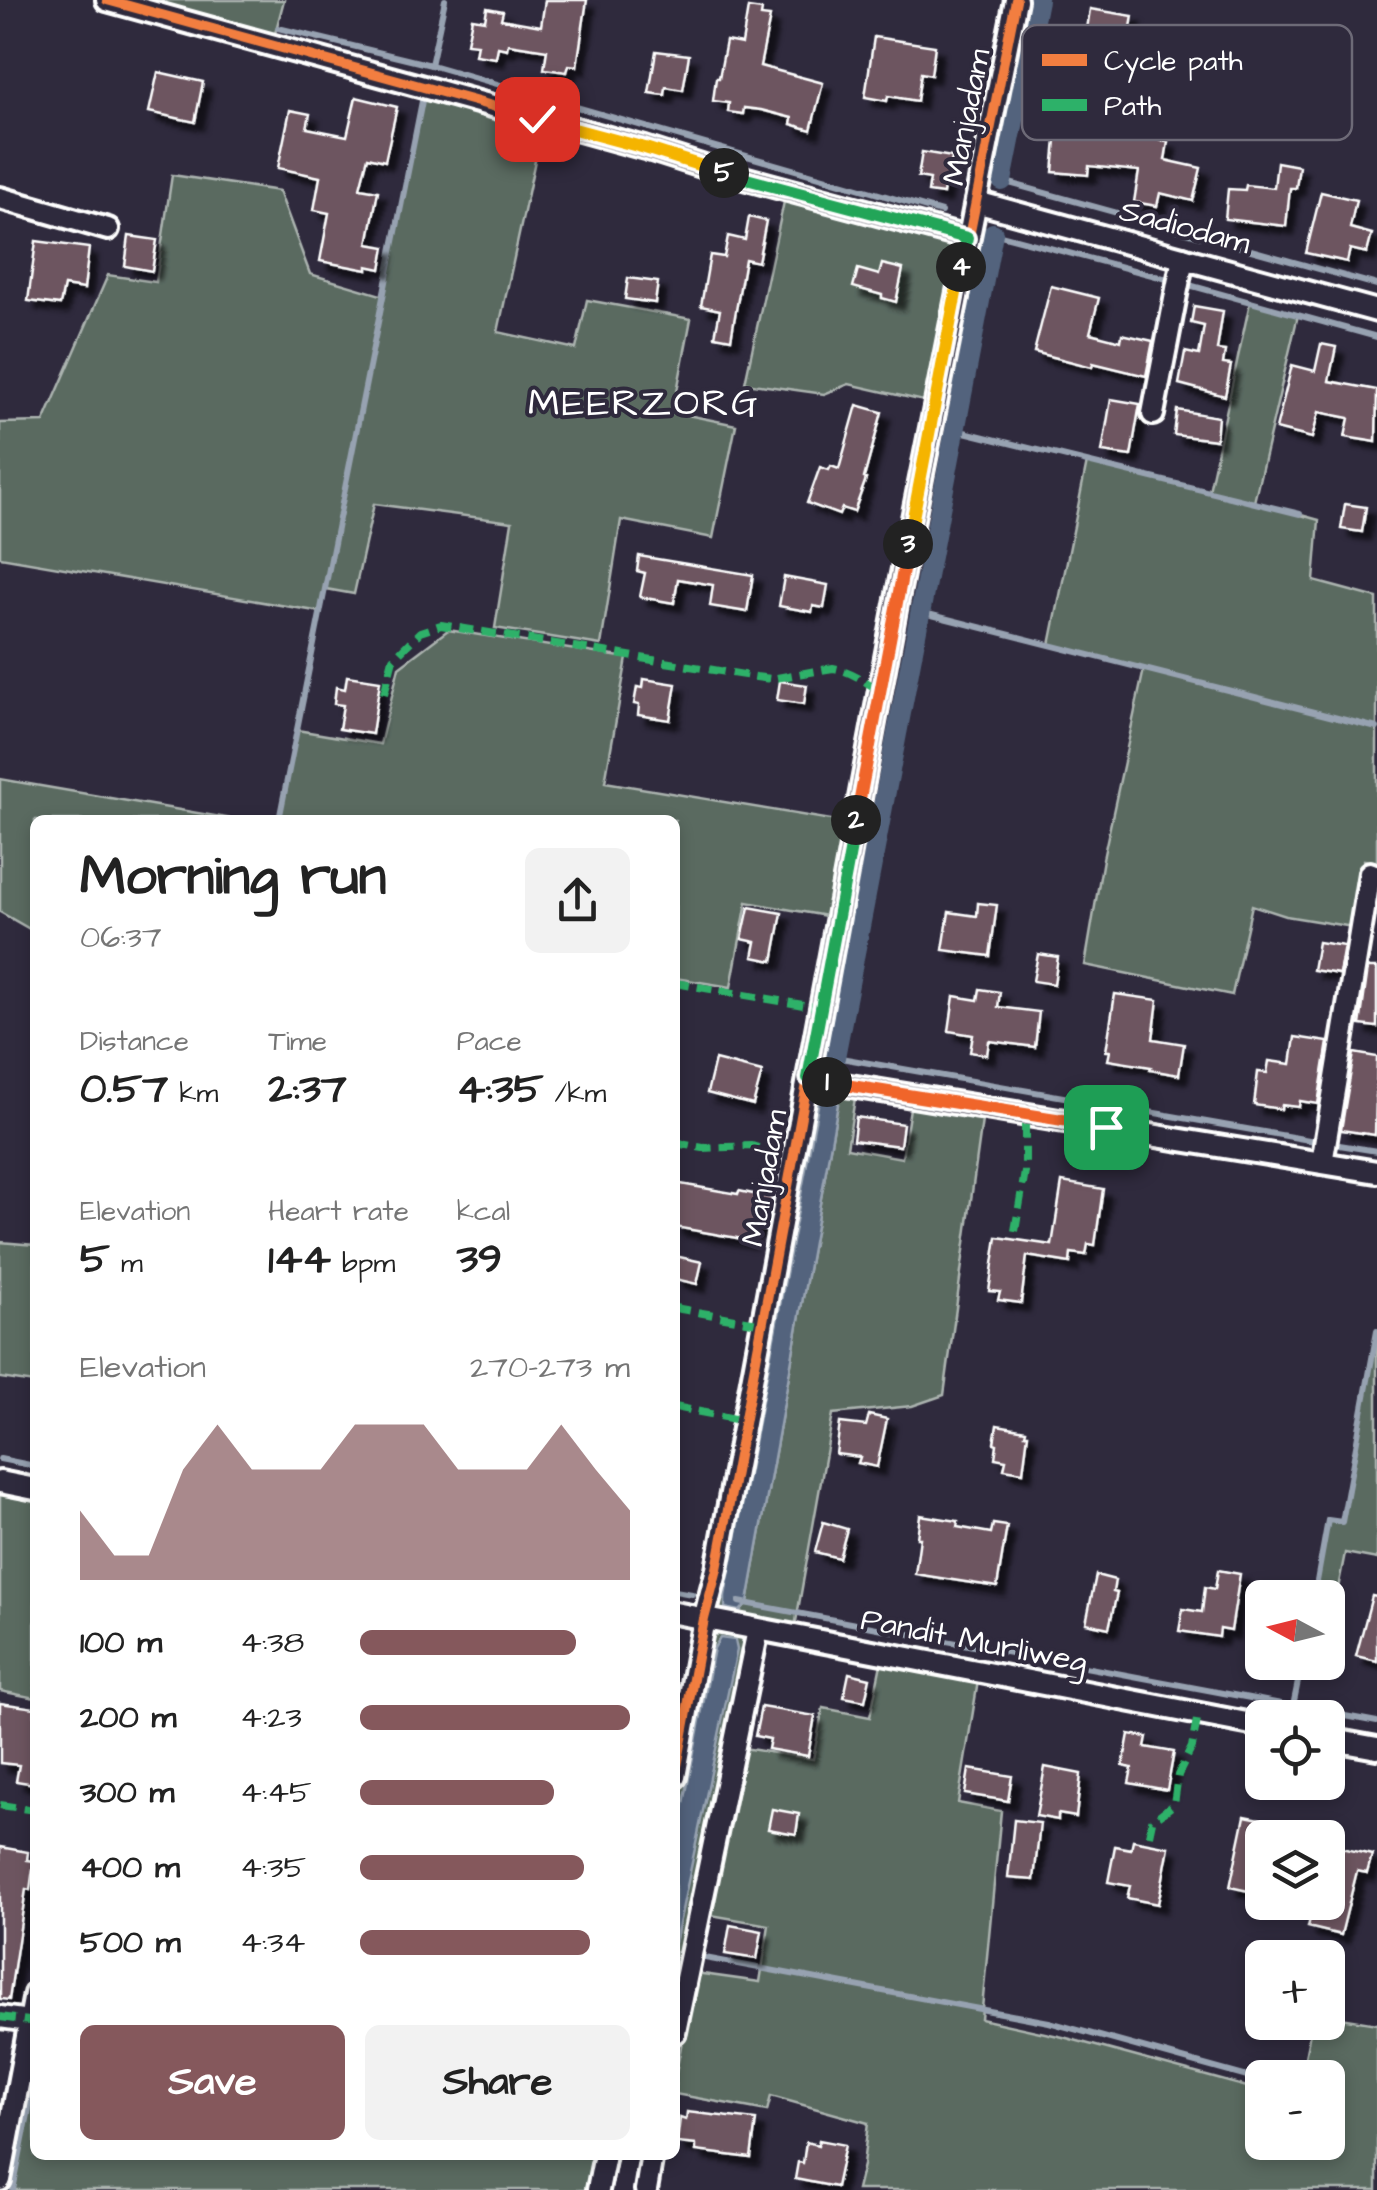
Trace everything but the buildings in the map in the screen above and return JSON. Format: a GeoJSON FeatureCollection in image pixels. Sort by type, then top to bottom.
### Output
{"type":"FeatureCollection","features":[{"type":"Feature","properties":{"kind":"street"},"geometry":{"type":"LineString","coordinates":[[107,0],[967,238]]}},
{"type":"Feature","properties":{"kind":"street","name":"Manjadam"},"geometry":{"type":"LineString","coordinates":[[680,1753],[709,1620],[900,585],[1016,0]]}},
{"type":"Feature","properties":{"kind":"street"},"geometry":{"type":"LineString","coordinates":[[0,198],[108,228]]}},
{"type":"Feature","properties":{"kind":"street","name":"Sadiodam"},"geometry":{"type":"LineString","coordinates":[[976,202],[1377,311]]}},
{"type":"Feature","properties":{"kind":"street"},"geometry":{"type":"LineString","coordinates":[[1153,414],[1183,258]]}},
{"type":"Feature","properties":{"kind":"street"},"geometry":{"type":"LineString","coordinates":[[1322,1163],[1370,873]]}},
{"type":"Feature","properties":{"kind":"street"},"geometry":{"type":"LineString","coordinates":[[808,1078],[1377,1172]]}},
{"type":"Feature","properties":{"kind":"street"},"geometry":{"type":"LineString","coordinates":[[0,1482],[30,1488]]}},
{"type":"Feature","properties":{"kind":"street","name":"Pandit Murliweg"},"geometry":{"type":"LineString","coordinates":[[680,1614],[1245,1723]]}},
{"type":"Feature","properties":{"kind":"street"},"geometry":{"type":"LineString","coordinates":[[680,2007],[755,1629]]}},
{"type":"Feature","properties":{"kind":"street"},"geometry":{"type":"LineString","coordinates":[[1345,1742],[1377,1748]]}},
{"type":"Feature","properties":{"kind":"street"},"geometry":{"type":"LineString","coordinates":[[0,2180],[30,2016]]}},
{"type":"Feature","properties":{"kind":"street"},"geometry":{"type":"LineString","coordinates":[[0,2017],[29,2021]]}},
{"type":"Feature","properties":{"kind":"street"},"geometry":{"type":"LineString","coordinates":[[598,2190],[604,2160]]}},
{"type":"Feature","properties":{"kind":"street"},"geometry":{"type":"LineString","coordinates":[[646,2190],[651,2160]]}},
{"type":"Feature","properties":{"kind":"green space"},"geometry":{"type":"Polygon","coordinates":[[[131,0],[284,0],[273,41],[131,0]]]}},
{"type":"Feature","properties":{"kind":"green space"},"geometry":{"type":"Polygon","coordinates":[[[424,95],[542,128],[498,332],[576,349],[587,300],[691,319],[673,412],[736,425],[713,538],[621,520],[601,645],[495,628],[512,522],[374,504],[354,594],[326,589],[321,612],[0,557],[0,423],[44,422],[108,275],[156,282],[172,175],[279,191],[310,274],[384,296],[424,95]]]}},
{"type":"Feature","properties":{"kind":"green space"},"geometry":{"type":"Polygon","coordinates":[[[785,197],[957,244],[959,254],[928,402],[849,384],[824,394],[745,383],[785,197]]]}},
{"type":"Feature","properties":{"kind":"green space"},"geometry":{"type":"Polygon","coordinates":[[[1250,302],[1298,315],[1254,502],[1319,520],[1314,581],[1377,598],[1377,862],[1364,860],[1353,927],[1286,916],[1252,905],[1232,995],[1085,965],[1103,859],[1144,669],[1050,645],[1087,462],[1209,491],[1250,302]]]}},
{"type":"Feature","properties":{"kind":"green space"},"geometry":{"type":"Polygon","coordinates":[[[448,630],[627,658],[605,782],[849,823],[832,917],[747,902],[731,987],[680,979],[680,815],[280,815],[297,730],[380,744],[399,667],[448,630]]]}},
{"type":"Feature","properties":{"kind":"green space"},"geometry":{"type":"Polygon","coordinates":[[[0,779],[209,815],[30,815],[30,929],[0,912],[0,779]]]}},
{"type":"Feature","properties":{"kind":"green space"},"geometry":{"type":"Polygon","coordinates":[[[816,1090],[856,1092],[847,1148],[902,1158],[911,1102],[983,1113],[944,1395],[912,1406],[833,1414],[795,1627],[726,1615],[720,1611],[718,1597],[810,1100],[816,1090]],[[836,1095],[740,1611],[748,1602],[838,1104],[836,1095]]]}},
{"type":"Feature","properties":{"kind":"green space"},"geometry":{"type":"Polygon","coordinates":[[[0,1242],[30,1245],[30,1382],[0,1378],[0,1242]]]}},
{"type":"Feature","properties":{"kind":"green space"},"geometry":{"type":"Polygon","coordinates":[[[1377,1331],[1377,1559],[1345,1553],[1340,1580],[1317,1580],[1328,1520],[1342,1521],[1377,1331]]]}},
{"type":"Feature","properties":{"kind":"green space"},"geometry":{"type":"Polygon","coordinates":[[[0,1492],[30,1498],[30,1697],[0,1691],[0,1492]]]}},
{"type":"Feature","properties":{"kind":"green space"},"geometry":{"type":"Polygon","coordinates":[[[721,1631],[741,1635],[746,1640],[680,1967],[680,1785],[707,1642],[721,1631]]]}},
{"type":"Feature","properties":{"kind":"green space"},"geometry":{"type":"Polygon","coordinates":[[[881,1664],[978,1681],[958,1803],[1001,1811],[981,2019],[1245,2086],[1245,2160],[1345,2160],[1345,2060],[1304,2060],[1309,2040],[1345,2040],[1345,2019],[1377,2024],[1377,2190],[857,2190],[868,2123],[771,2096],[767,2111],[680,2095],[680,2052],[695,1973],[760,1982],[769,1925],[711,1915],[743,1748],[813,1759],[823,1708],[870,1717],[881,1664]]]}},
{"type":"Feature","properties":{"kind":"green space"},"geometry":{"type":"Polygon","coordinates":[[[30,2104],[30,2160],[595,2160],[590,2190],[13,2190],[30,2104]]]}},
{"type":"Feature","properties":{"kind":"water"},"geometry":{"type":"Polygon","coordinates":[[[824,1093],[837,1096],[838,1104],[748,1602],[740,1611],[725,1608],[725,1596],[819,1100],[824,1093]]]}},
{"type":"Feature","properties":{"kind":"water"},"geometry":{"type":"Polygon","coordinates":[[[720,1638],[735,1640],[737,1650],[680,1919],[680,1824],[714,1648],[720,1638]]]}},
{"type":"Feature","properties":{"kind":"waterway"},"geometry":{"type":"LineString","coordinates":[[431,65],[445,0]]}},
{"type":"Feature","properties":{"kind":"waterway"},"geometry":{"type":"LineString","coordinates":[[1033,25],[1038,0]]}},
{"type":"Feature","properties":{"kind":"waterway"},"geometry":{"type":"LineString","coordinates":[[278,28],[431,65],[941,212]]}},
{"type":"Feature","properties":{"kind":"waterway"},"geometry":{"type":"LineString","coordinates":[[1002,181],[1022,80]]}},
{"type":"Feature","properties":{"kind":"waterway"},"geometry":{"type":"LineString","coordinates":[[280,815],[422,101]]}},
{"type":"Feature","properties":{"kind":"waterway"},"geometry":{"type":"LineString","coordinates":[[1002,181],[1377,285]]}},
{"type":"Feature","properties":{"kind":"waterway"},"geometry":{"type":"LineString","coordinates":[[993,233],[1171,280]]}},
{"type":"Feature","properties":{"kind":"waterway"},"geometry":{"type":"LineString","coordinates":[[835,1057],[993,233]]}},
{"type":"Feature","properties":{"kind":"waterway"},"geometry":{"type":"LineString","coordinates":[[1189,285],[1377,337]]}},
{"type":"Feature","properties":{"kind":"waterway"},"geometry":{"type":"LineString","coordinates":[[956,430],[1300,514]]}},
{"type":"Feature","properties":{"kind":"waterway"},"geometry":{"type":"LineString","coordinates":[[920,612],[1377,728]]}},
{"type":"Feature","properties":{"kind":"waterway"},"geometry":{"type":"LineString","coordinates":[[835,1057],[1315,1141]]}},
{"type":"Feature","properties":{"kind":"waterway"},"geometry":{"type":"LineString","coordinates":[[1333,1144],[1377,1151]]}},
{"type":"Feature","properties":{"kind":"waterway"},"geometry":{"type":"LineString","coordinates":[[1317,1580],[1328,1520],[1342,1522],[1377,1331]]}},
{"type":"Feature","properties":{"kind":"waterway"},"geometry":{"type":"LineString","coordinates":[[0,1459],[30,1465]]}},
{"type":"Feature","properties":{"kind":"waterway"},"geometry":{"type":"LineString","coordinates":[[680,1592],[692,1594]]}},
{"type":"Feature","properties":{"kind":"waterway"},"geometry":{"type":"LineString","coordinates":[[739,1602],[1377,1722]]}},
{"type":"Feature","properties":{"kind":"waterway"},"geometry":{"type":"LineString","coordinates":[[1294,1700],[1298,1680]]}},
{"type":"Feature","properties":{"kind":"waterway"},"geometry":{"type":"LineString","coordinates":[[705,1958],[1049,2022],[1245,2076]]}},
{"type":"Feature","properties":{"kind":"waterway"},"geometry":{"type":"LineString","coordinates":[[13,2190],[30,2104]]}},
{"type":"Feature","properties":{"kind":"marked path"},"geometry":{"type":"LineString","coordinates":[[384,694],[393,659],[420,632],[441,625],[771,679],[833,668],[880,691]]}},
{"type":"Feature","properties":{"kind":"marked path"},"geometry":{"type":"LineString","coordinates":[[680,984],[821,1008]]}},
{"type":"Feature","properties":{"kind":"marked path"},"geometry":{"type":"LineString","coordinates":[[1015,1231],[1025,1172],[1025,1114]]}},
{"type":"Feature","properties":{"kind":"marked path"},"geometry":{"type":"LineString","coordinates":[[680,1144],[703,1148],[752,1146],[794,1160]]}},
{"type":"Feature","properties":{"kind":"marked path"},"geometry":{"type":"LineString","coordinates":[[680,1309],[763,1324]]}},
{"type":"Feature","properties":{"kind":"marked path"},"geometry":{"type":"LineString","coordinates":[[680,1408],[745,1421]]}},
{"type":"Feature","properties":{"kind":"marked path"},"geometry":{"type":"LineString","coordinates":[[1149,1835],[1152,1821],[1174,1804],[1178,1775],[1192,1747],[1198,1714]]}},
{"type":"Feature","properties":{"kind":"marked path"},"geometry":{"type":"LineString","coordinates":[[0,1805],[30,1809]]}},
{"type":"Feature","properties":{"kind":"marked path"},"geometry":{"type":"LineString","coordinates":[[0,2017],[29,2021]]}},
{"type":"Feature","properties":{"kind":"cycle path"},"geometry":{"type":"LineString","coordinates":[[107,0],[967,238]]}},
{"type":"Feature","properties":{"kind":"cycle path"},"geometry":{"type":"LineString","coordinates":[[680,1750],[896,604],[1016,0]]}},
{"type":"Feature","properties":{"kind":"district","name":"MEERZORG"},"geometry":{"type":"Point","coordinates":[644,404]}},
{"type":"Feature","properties":{"kind":"route"},"geometry":{"type":"LineString","coordinates":[[537,119],[967,238],[808,1078],[1106,1127]]}}]}
